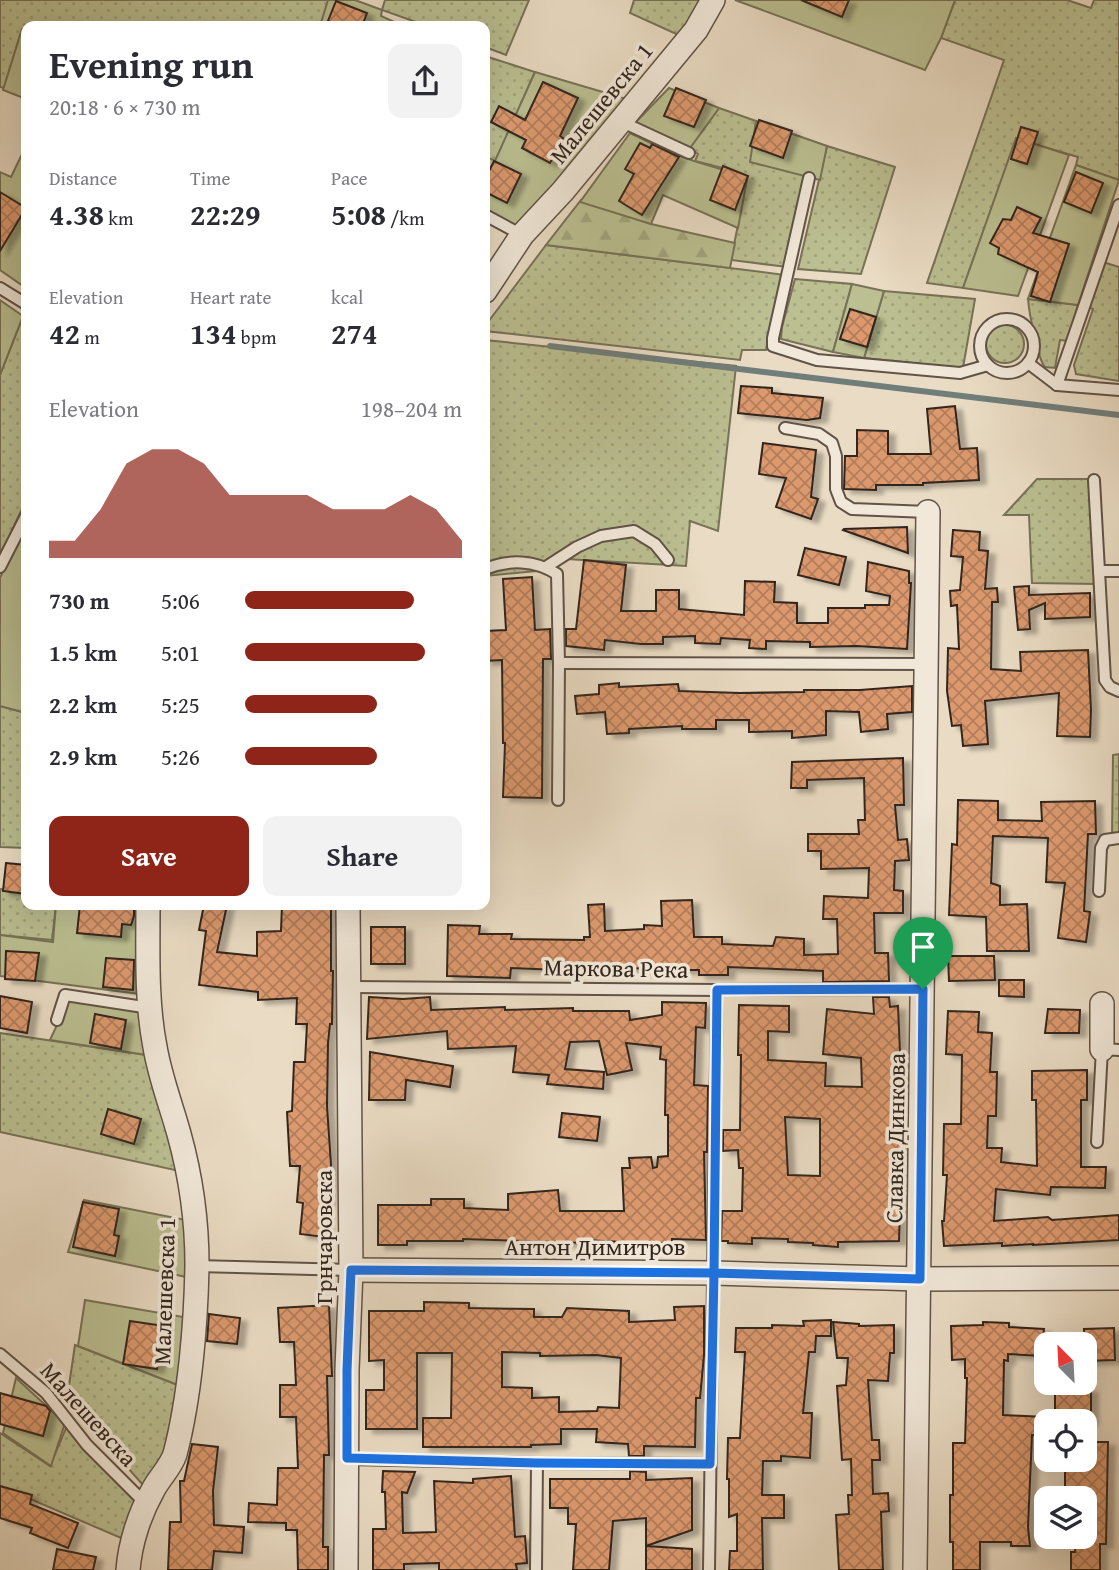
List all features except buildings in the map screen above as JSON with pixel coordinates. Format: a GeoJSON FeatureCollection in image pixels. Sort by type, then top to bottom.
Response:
{"type":"FeatureCollection","features":[{"type":"Feature","properties":{"kind":"street","name":"Малешевска 1"},"geometry":{"type":"LineString","coordinates":[[490,283],[522,235],[563,191],[696,30],[713,0]]}},
{"type":"Feature","properties":{"kind":"street","name":"Славка Динкова"},"geometry":{"type":"LineString","coordinates":[[915,1570],[928,512]]}},
{"type":"Feature","properties":{"kind":"street","name":"Малешевска 1"},"geometry":{"type":"LineString","coordinates":[[128,1570],[129,1556],[146,1504],[174,1457],[191,1350],[197,1266],[192,1194],[179,1135],[159,1070],[150,1008],[148,910]]}},
{"type":"Feature","properties":{"kind":"street","name":"Грнчаровска"},"geometry":{"type":"LineString","coordinates":[[346,1570],[347,1370],[351,1270],[348,1051],[351,987],[348,910]]}},
{"type":"Feature","properties":{"kind":"street"},"geometry":{"type":"LineString","coordinates":[[1102,1004],[1111,1050]]}},
{"type":"Feature","properties":{"kind":"street","name":"Антон Димитров"},"geometry":{"type":"LineString","coordinates":[[351,1270],[714,1273],[920,1279],[1119,1278]]}},
{"type":"Feature","properties":{"kind":"lane"},"geometry":{"type":"LineString","coordinates":[[620,121],[689,153]]}},
{"type":"Feature","properties":{"kind":"lane"},"geometry":{"type":"LineString","coordinates":[[808,178],[773,346],[817,360],[960,373],[988,365]]}},
{"type":"Feature","properties":{"kind":"lane"},"geometry":{"type":"LineString","coordinates":[[1056,385],[1119,205]]}},
{"type":"Feature","properties":{"kind":"lane"},"geometry":{"type":"LineString","coordinates":[[490,218],[522,235]]}},
{"type":"Feature","properties":{"kind":"lane"},"geometry":{"type":"LineString","coordinates":[[0,288],[21,301]]}},
{"type":"Feature","properties":{"kind":"lane"},"geometry":{"type":"LineString","coordinates":[[1005,318],[1022,323],[1033,337],[1034,346],[1028,363],[1012,372],[995,370],[988,365],[980,350],[983,333],[996,321],[1005,318]]}},
{"type":"Feature","properties":{"kind":"lane"},"geometry":{"type":"LineString","coordinates":[[1028,363],[1056,385],[1119,390]]}},
{"type":"Feature","properties":{"kind":"lane"},"geometry":{"type":"LineString","coordinates":[[785,428],[818,434],[832,443],[836,456],[836,489],[841,502],[852,509],[928,512]]}},
{"type":"Feature","properties":{"kind":"lane"},"geometry":{"type":"LineString","coordinates":[[1094,480],[1105,680],[1110,688],[1119,691]]}},
{"type":"Feature","properties":{"kind":"lane"},"geometry":{"type":"LineString","coordinates":[[0,567],[21,526]]}},
{"type":"Feature","properties":{"kind":"lane"},"geometry":{"type":"LineString","coordinates":[[546,567],[577,547],[601,536],[634,531],[655,544],[668,560]]}},
{"type":"Feature","properties":{"kind":"lane"},"geometry":{"type":"LineString","coordinates":[[490,568],[526,561],[546,567],[557,574],[558,800]]}},
{"type":"Feature","properties":{"kind":"lane"},"geometry":{"type":"LineString","coordinates":[[1099,570],[1119,571]]}},
{"type":"Feature","properties":{"kind":"lane"},"geometry":{"type":"LineString","coordinates":[[559,663],[928,664]]}},
{"type":"Feature","properties":{"kind":"lane"},"geometry":{"type":"LineString","coordinates":[[1099,891],[1101,848],[1105,840],[1119,838]]}},
{"type":"Feature","properties":{"kind":"lane","name":"Маркова Река"},"geometry":{"type":"LineString","coordinates":[[351,987],[923,989]]}},
{"type":"Feature","properties":{"kind":"lane"},"geometry":{"type":"LineString","coordinates":[[709,1570],[717,990]]}},
{"type":"Feature","properties":{"kind":"lane"},"geometry":{"type":"LineString","coordinates":[[57,1020],[65,995],[150,1008]]}},
{"type":"Feature","properties":{"kind":"lane"},"geometry":{"type":"LineString","coordinates":[[1097,1142],[1111,1050]]}},
{"type":"Feature","properties":{"kind":"lane","name":"Антон Димитров"},"geometry":{"type":"LineString","coordinates":[[197,1266],[351,1270]]}},
{"type":"Feature","properties":{"kind":"lane","name":"Малешевска"},"geometry":{"type":"LineString","coordinates":[[0,1354],[46,1393],[87,1445],[146,1504]]}},
{"type":"Feature","properties":{"kind":"lane"},"geometry":{"type":"LineString","coordinates":[[347,1458],[710,1464]]}},
{"type":"Feature","properties":{"kind":"lane"},"geometry":{"type":"LineString","coordinates":[[536,1570],[537,1463]]}},
{"type":"Feature","properties":{"kind":"green space"},"geometry":{"type":"Polygon","coordinates":[[[0,0],[329,0],[323,21],[21,21],[21,32],[4,88],[0,87],[0,0]]]}},
{"type":"Feature","properties":{"kind":"green space"},"geometry":{"type":"Polygon","coordinates":[[[328,0],[355,0],[382,10],[381,16],[392,21],[322,21],[328,0]]]}},
{"type":"Feature","properties":{"kind":"green space"},"geometry":{"type":"Polygon","coordinates":[[[385,0],[529,0],[506,55],[490,49],[490,21],[413,21],[382,10],[385,0]]]}},
{"type":"Feature","properties":{"kind":"green space"},"geometry":{"type":"Polygon","coordinates":[[[634,0],[707,0],[685,38],[630,13],[634,0]]]}},
{"type":"Feature","properties":{"kind":"green space"},"geometry":{"type":"Polygon","coordinates":[[[735,0],[955,0],[941,38],[925,70],[735,0]]]}},
{"type":"Feature","properties":{"kind":"green space"},"geometry":{"type":"Polygon","coordinates":[[[955,0],[1067,0],[1091,8],[1094,0],[1119,0],[1119,180],[1076,165],[1078,157],[1017,139],[963,288],[927,283],[1004,60],[941,38],[955,0]]]}},
{"type":"Feature","properties":{"kind":"green space"},"geometry":{"type":"Polygon","coordinates":[[[21,32],[21,97],[3,90],[21,32]]]}},
{"type":"Feature","properties":{"kind":"green space"},"geometry":{"type":"Polygon","coordinates":[[[490,58],[535,72],[495,162],[490,159],[490,58]]]}},
{"type":"Feature","properties":{"kind":"green space"},"geometry":{"type":"Polygon","coordinates":[[[535,72],[630,100],[521,231],[490,214],[490,158],[495,161],[535,72]]]}},
{"type":"Feature","properties":{"kind":"green space"},"geometry":{"type":"Polygon","coordinates":[[[669,88],[719,108],[690,148],[634,124],[669,88]]]}},
{"type":"Feature","properties":{"kind":"green space"},"geometry":{"type":"Polygon","coordinates":[[[719,108],[756,121],[751,162],[804,174],[787,267],[731,260],[747,179],[726,169],[695,161],[698,154],[690,148],[719,108]]]}},
{"type":"Feature","properties":{"kind":"green space"},"geometry":{"type":"Polygon","coordinates":[[[756,121],[827,146],[820,180],[750,162],[756,121]]]}},
{"type":"Feature","properties":{"kind":"green space"},"geometry":{"type":"Polygon","coordinates":[[[630,133],[674,154],[747,179],[738,228],[663,195],[651,224],[580,202],[630,133]]]}},
{"type":"Feature","properties":{"kind":"green space"},"geometry":{"type":"Polygon","coordinates":[[[1016,138],[1069,155],[1018,296],[963,288],[1016,138]]]}},
{"type":"Feature","properties":{"kind":"green space"},"geometry":{"type":"Polygon","coordinates":[[[827,146],[895,167],[861,274],[798,269],[827,146]]]}},
{"type":"Feature","properties":{"kind":"green space"},"geometry":{"type":"Polygon","coordinates":[[[21,156],[21,285],[0,270],[0,172],[11,177],[21,156]]]}},
{"type":"Feature","properties":{"kind":"green space"},"geometry":{"type":"Polygon","coordinates":[[[1076,165],[1119,180],[1078,305],[1028,299],[1076,165]]]}},
{"type":"Feature","properties":{"kind":"green space"},"geometry":{"type":"Polygon","coordinates":[[[581,200],[651,224],[735,243],[730,268],[546,245],[581,200]]]}},
{"type":"Feature","properties":{"kind":"green space"},"geometry":{"type":"Polygon","coordinates":[[[546,245],[785,275],[766,350],[742,350],[740,360],[490,332],[490,319],[546,245]]]}},
{"type":"Feature","properties":{"kind":"green space"},"geometry":{"type":"Polygon","coordinates":[[[1103,262],[1119,267],[1119,381],[1076,374],[1074,365],[1093,309],[1088,307],[1103,262]]]}},
{"type":"Feature","properties":{"kind":"green space"},"geometry":{"type":"Polygon","coordinates":[[[795,279],[852,284],[833,352],[781,339],[795,279]]]}},
{"type":"Feature","properties":{"kind":"green space"},"geometry":{"type":"Polygon","coordinates":[[[852,284],[884,291],[864,358],[833,352],[852,284]]]}},
{"type":"Feature","properties":{"kind":"green space"},"geometry":{"type":"Polygon","coordinates":[[[884,291],[975,299],[963,368],[864,358],[884,291]]]}},
{"type":"Feature","properties":{"kind":"green space"},"geometry":{"type":"Polygon","coordinates":[[[1028,299],[1078,305],[1068,341],[1060,340],[1055,368],[1045,367],[1042,363],[1028,299]]]}},
{"type":"Feature","properties":{"kind":"green space"},"geometry":{"type":"Polygon","coordinates":[[[0,300],[21,315],[21,321],[0,375],[0,300]]]}},
{"type":"Feature","properties":{"kind":"green space"},"geometry":{"type":"Polygon","coordinates":[[[21,321],[21,511],[0,557],[0,375],[21,321]]]}},
{"type":"Feature","properties":{"kind":"green space"},"geometry":{"type":"Polygon","coordinates":[[[1005,325],[1018,331],[1024,344],[1018,357],[1005,363],[992,357],[986,344],[992,331],[1005,325]]]}},
{"type":"Feature","properties":{"kind":"green space"},"geometry":{"type":"Polygon","coordinates":[[[490,341],[736,366],[718,531],[690,521],[686,566],[566,559],[547,570],[490,576],[490,341]]]}},
{"type":"Feature","properties":{"kind":"green space"},"geometry":{"type":"Polygon","coordinates":[[[1037,479],[1090,479],[1096,584],[1032,583],[1029,515],[1004,515],[1037,479]]]}},
{"type":"Feature","properties":{"kind":"green space"},"geometry":{"type":"Polygon","coordinates":[[[21,531],[21,712],[0,706],[0,578],[21,531]]]}},
{"type":"Feature","properties":{"kind":"green space"},"geometry":{"type":"Polygon","coordinates":[[[0,706],[21,712],[21,848],[0,847],[0,706]]]}},
{"type":"Feature","properties":{"kind":"green space"},"geometry":{"type":"Polygon","coordinates":[[[1119,754],[1119,838],[1112,838],[1113,755],[1119,754]]]}},
{"type":"Feature","properties":{"kind":"green space"},"geometry":{"type":"Polygon","coordinates":[[[0,889],[21,892],[21,910],[55,910],[52,940],[0,935],[0,889]]]}},
{"type":"Feature","properties":{"kind":"green space"},"geometry":{"type":"Polygon","coordinates":[[[56,910],[145,910],[140,994],[0,976],[0,935],[53,942],[56,910]]]}},
{"type":"Feature","properties":{"kind":"green space"},"geometry":{"type":"Polygon","coordinates":[[[70,997],[145,1007],[153,1056],[50,1040],[70,997]]]}},
{"type":"Feature","properties":{"kind":"green space"},"geometry":{"type":"Polygon","coordinates":[[[0,1033],[153,1056],[184,1172],[0,1132],[0,1033]]]}},
{"type":"Feature","properties":{"kind":"green space"},"geometry":{"type":"Polygon","coordinates":[[[84,1200],[191,1221],[191,1278],[68,1252],[84,1200]]]}},
{"type":"Feature","properties":{"kind":"green space"},"geometry":{"type":"Polygon","coordinates":[[[85,1300],[189,1318],[183,1387],[78,1346],[85,1300]]]}},
{"type":"Feature","properties":{"kind":"green space"},"geometry":{"type":"Polygon","coordinates":[[[75,1345],[183,1387],[167,1459],[150,1493],[67,1399],[75,1345]]]}},
{"type":"Feature","properties":{"kind":"green space"},"geometry":{"type":"Polygon","coordinates":[[[16,1378],[65,1423],[51,1466],[3,1433],[16,1378]]]}},
{"type":"Feature","properties":{"kind":"green space"},"geometry":{"type":"Polygon","coordinates":[[[69,1421],[144,1501],[128,1541],[0,1486],[0,1433],[50,1466],[69,1421]]]}},
{"type":"Feature","properties":{"kind":"waterway"},"geometry":{"type":"LineString","coordinates":[[550,346],[1119,415]]}},
{"type":"Feature","properties":{"kind":"route"},"geometry":{"type":"LineString","coordinates":[[923,989],[717,990],[714,1273],[351,1270],[347,1458],[710,1464],[714,1273],[920,1279],[923,989]]}}]}
